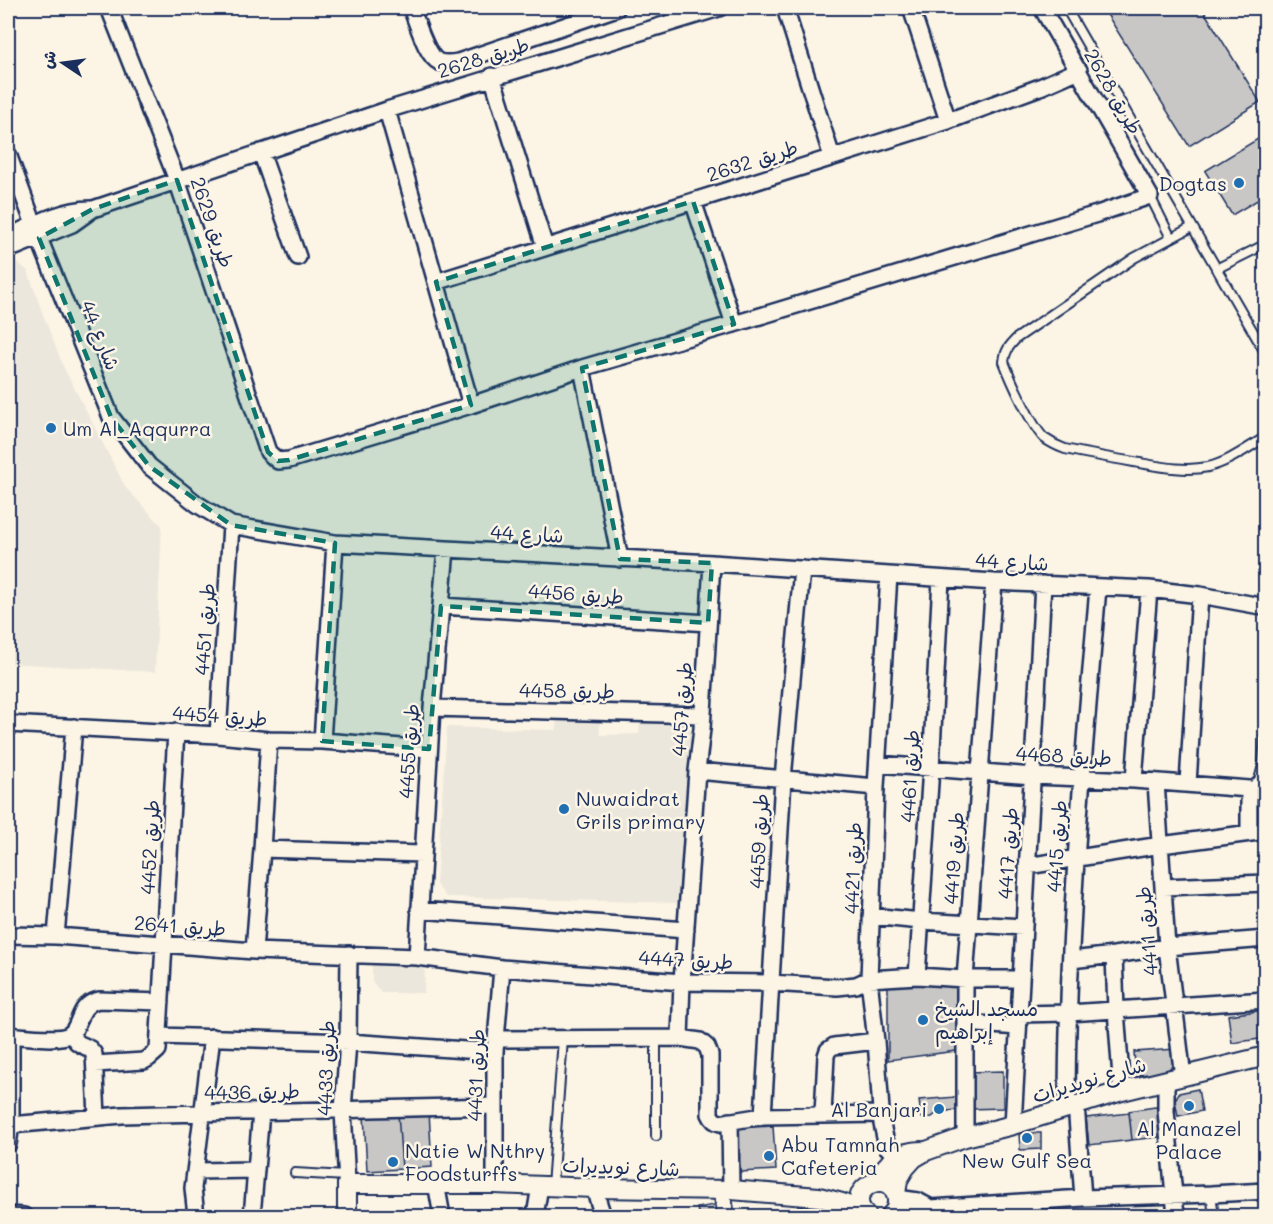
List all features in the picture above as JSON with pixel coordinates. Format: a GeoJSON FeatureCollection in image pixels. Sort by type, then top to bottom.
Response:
{"type":"FeatureCollection","features":[{"type":"Feature","properties":{"kind":"street","name":"طريق 2629"},"geometry":{"type":"LineString","coordinates":[[112,8],[177,180],[268,453],[278,460],[289,460],[471,405]]}},
{"type":"Feature","properties":{"kind":"street"},"geometry":{"type":"LineString","coordinates":[[411,8],[430,55],[438,62],[448,64],[617,8]]}},
{"type":"Feature","properties":{"kind":"street","name":"طريق 2628"},"geometry":{"type":"LineString","coordinates":[[37,231],[77,209],[93,209],[492,76],[718,8]]}},
{"type":"Feature","properties":{"kind":"street"},"geometry":{"type":"LineString","coordinates":[[785,8],[832,157]]}},
{"type":"Feature","properties":{"kind":"street"},"geometry":{"type":"LineString","coordinates":[[911,8],[948,121]]}},
{"type":"Feature","properties":{"kind":"street","name":"طريق 2628"},"geometry":{"type":"LineString","coordinates":[[1042,8],[1150,196]]}},
{"type":"Feature","properties":{"kind":"street","name":"طريق 2632"},"geometry":{"type":"LineString","coordinates":[[436,282],[948,121],[1079,70]]}},
{"type":"Feature","properties":{"kind":"street"},"geometry":{"type":"LineString","coordinates":[[492,76],[545,248]]}},
{"type":"Feature","properties":{"kind":"street"},"geometry":{"type":"LineString","coordinates":[[387,110],[471,405],[582,368],[734,324],[1150,196]]}},
{"type":"Feature","properties":{"kind":"street"},"geometry":{"type":"LineString","coordinates":[[261,152],[298,257]]}},
{"type":"Feature","properties":{"kind":"street","name":"شارع 44"},"geometry":{"type":"LineString","coordinates":[[8,154],[111,417],[149,466],[197,504],[231,525],[334,543],[1149,590],[1200,595],[1266,607]]}},
{"type":"Feature","properties":{"kind":"street"},"geometry":{"type":"LineString","coordinates":[[693,201],[734,324]]}},
{"type":"Feature","properties":{"kind":"street"},"geometry":{"type":"LineString","coordinates":[[8,237],[37,231]]}},
{"type":"Feature","properties":{"kind":"street"},"geometry":{"type":"LineString","coordinates":[[8,250],[37,231]]}},
{"type":"Feature","properties":{"kind":"street"},"geometry":{"type":"LineString","coordinates":[[582,368],[620,559]]}},
{"type":"Feature","properties":{"kind":"street","name":"طريق 4451"},"geometry":{"type":"LineString","coordinates":[[218,735],[231,525]]}},
{"type":"Feature","properties":{"kind":"street"},"geometry":{"type":"LineString","coordinates":[[322,741],[334,543]]}},
{"type":"Feature","properties":{"kind":"street","name":"طريق 4455"},"geometry":{"type":"LineString","coordinates":[[417,957],[429,748],[446,549]]}},
{"type":"Feature","properties":{"kind":"street","name":"طريق 4457"},"geometry":{"type":"LineString","coordinates":[[680,1038],[712,563]]}},
{"type":"Feature","properties":{"kind":"street","name":"طريق 4459"},"geometry":{"type":"LineString","coordinates":[[763,1116],[783,778],[802,569]]}},
{"type":"Feature","properties":{"kind":"street","name":"طريق 4421"},"geometry":{"type":"LineString","coordinates":[[888,575],[876,787],[869,979],[883,1131],[887,1147],[898,1156]]}},
{"type":"Feature","properties":{"kind":"street","name":"طريق 4461"},"geometry":{"type":"LineString","coordinates":[[917,976],[941,579]]}},
{"type":"Feature","properties":{"kind":"street","name":"طريق 4419"},"geometry":{"type":"LineString","coordinates":[[965,1137],[965,979],[994,582]]}},
{"type":"Feature","properties":{"kind":"street","name":"طريق 4417"},"geometry":{"type":"LineString","coordinates":[[1013,1125],[1043,584]]}},
{"type":"Feature","properties":{"kind":"street","name":"طريق 4415"},"geometry":{"type":"LineString","coordinates":[[1083,1198],[1071,1106],[1069,1013],[1075,857],[1098,588]]}},
{"type":"Feature","properties":{"kind":"street"},"geometry":{"type":"LineString","coordinates":[[1134,780],[1149,590]]}},
{"type":"Feature","properties":{"kind":"street"},"geometry":{"type":"LineString","coordinates":[[1188,783],[1200,595]]}},
{"type":"Feature","properties":{"kind":"street","name":"طريق 4456"},"geometry":{"type":"LineString","coordinates":[[441,606],[708,623]]}},
{"type":"Feature","properties":{"kind":"street","name":"طريق 4458"},"geometry":{"type":"LineString","coordinates":[[432,708],[702,715]]}},
{"type":"Feature","properties":{"kind":"street","name":"طريق 4454"},"geometry":{"type":"LineString","coordinates":[[8,724],[429,748]]}},
{"type":"Feature","properties":{"kind":"street"},"geometry":{"type":"LineString","coordinates":[[56,936],[74,728]]}},
{"type":"Feature","properties":{"kind":"street","name":"طريق 4452"},"geometry":{"type":"LineString","coordinates":[[159,1036],[176,732]]}},
{"type":"Feature","properties":{"kind":"street"},"geometry":{"type":"LineString","coordinates":[[254,951],[269,740]]}},
{"type":"Feature","properties":{"kind":"street","name":"طريق 4468"},"geometry":{"type":"LineString","coordinates":[[878,764],[1033,776],[1188,783],[1249,789]]}},
{"type":"Feature","properties":{"kind":"street"},"geometry":{"type":"LineString","coordinates":[[697,771],[876,787]]}},
{"type":"Feature","properties":{"kind":"street","name":"طريق 4411"},"geometry":{"type":"LineString","coordinates":[[1156,782],[1167,947],[1174,1005],[1174,1079],[1166,1111],[1176,1216]]}},
{"type":"Feature","properties":{"kind":"street"},"geometry":{"type":"LineString","coordinates":[[1249,789],[1249,833]]}},
{"type":"Feature","properties":{"kind":"street"},"geometry":{"type":"LineString","coordinates":[[1027,866],[1161,844],[1266,831]]}},
{"type":"Feature","properties":{"kind":"street"},"geometry":{"type":"LineString","coordinates":[[262,849],[422,854]]}},
{"type":"Feature","properties":{"kind":"street"},"geometry":{"type":"LineString","coordinates":[[1163,887],[1266,883]]}},
{"type":"Feature","properties":{"kind":"street"},"geometry":{"type":"LineString","coordinates":[[419,910],[686,930]]}},
{"type":"Feature","properties":{"kind":"street"},"geometry":{"type":"LineString","coordinates":[[871,916],[1023,927]]}},
{"type":"Feature","properties":{"kind":"street","name":"طريق 2641"},"geometry":{"type":"LineString","coordinates":[[8,935],[56,936],[254,951],[349,954]]}},
{"type":"Feature","properties":{"kind":"street"},"geometry":{"type":"LineString","coordinates":[[1071,960],[1114,956],[1167,947],[1266,939]]}},
{"type":"Feature","properties":{"kind":"street","name":"طريق 4447"},"geometry":{"type":"LineString","coordinates":[[349,954],[417,957],[502,968],[682,982],[770,983],[837,987],[856,985],[869,979],[917,976],[1020,979]]}},
{"type":"Feature","properties":{"kind":"street","name":"طريق 4433"},"geometry":{"type":"LineString","coordinates":[[346,1180],[343,1110],[348,1042],[349,954]]}},
{"type":"Feature","properties":{"kind":"street"},"geometry":{"type":"LineString","coordinates":[[1114,956],[1122,1091]]}},
{"type":"Feature","properties":{"kind":"street","name":"طريق 4431"},"geometry":{"type":"LineString","coordinates":[[495,1184],[496,1045],[502,968]]}},
{"type":"Feature","properties":{"kind":"street"},"geometry":{"type":"LineString","coordinates":[[965,1023],[1018,1020],[1069,1013],[1266,1000]]}},
{"type":"Feature","properties":{"kind":"street"},"geometry":{"type":"LineString","coordinates":[[8,1144],[11,1125],[9,1036],[58,1038],[68,1036],[72,1033],[85,1007],[94,1001],[161,1002]]}},
{"type":"Feature","properties":{"kind":"street"},"geometry":{"type":"LineString","coordinates":[[72,1033],[78,1044],[93,1051],[97,1117]]}},
{"type":"Feature","properties":{"kind":"street"},"geometry":{"type":"LineString","coordinates":[[95,1064],[149,1058],[158,1050],[159,1036],[496,1045],[562,1039],[680,1038],[700,1041],[707,1047],[710,1055],[710,1114],[717,1122],[763,1116],[881,1114]]}},
{"type":"Feature","properties":{"kind":"street"},"geometry":{"type":"LineString","coordinates":[[196,1216],[195,1171],[212,1037]]}},
{"type":"Feature","properties":{"kind":"street"},"geometry":{"type":"LineString","coordinates":[[823,1114],[828,1050],[834,1046],[876,1041]]}},
{"type":"Feature","properties":{"kind":"street","name":"شارع نويديرات"},"geometry":{"type":"LineString","coordinates":[[899,1208],[898,1180],[914,1158],[926,1151],[965,1137],[1013,1125],[1122,1091],[1266,1056]]}},
{"type":"Feature","properties":{"kind":"street","name":"طريق 4436"},"geometry":{"type":"LineString","coordinates":[[11,1125],[122,1115],[495,1106]]}},
{"type":"Feature","properties":{"kind":"street"},"geometry":{"type":"LineString","coordinates":[[252,1216],[261,1112]]}},
{"type":"Feature","properties":{"kind":"street"},"geometry":{"type":"LineString","coordinates":[[726,1216],[730,1121]]}},
{"type":"Feature","properties":{"kind":"street","name":"شارع نويديرات"},"geometry":{"type":"LineString","coordinates":[[898,1156],[912,1151],[926,1151]]}},
{"type":"Feature","properties":{"kind":"street"},"geometry":{"type":"LineString","coordinates":[[864,1214],[859,1201],[860,1196],[885,1167],[898,1156]]}},
{"type":"Feature","properties":{"kind":"street"},"geometry":{"type":"LineString","coordinates":[[195,1171],[255,1170]]}},
{"type":"Feature","properties":{"kind":"street"},"geometry":{"type":"LineString","coordinates":[[346,1180],[347,1216]]}},
{"type":"Feature","properties":{"kind":"street","name":"شارع نويديرات"},"geometry":{"type":"LineString","coordinates":[[346,1180],[727,1190],[819,1197],[842,1203],[864,1214]]}},
{"type":"Feature","properties":{"kind":"street"},"geometry":{"type":"LineString","coordinates":[[871,1184],[882,1182],[888,1185],[899,1208],[918,1202],[931,1208],[970,1211],[1023,1202],[1266,1191]]}},
{"type":"Feature","properties":{"kind":"street"},"geometry":{"type":"LineString","coordinates":[[436,1183],[442,1216]]}},
{"type":"Feature","properties":{"kind":"street","name":"شارع نويديرات"},"geometry":{"type":"LineString","coordinates":[[819,1197],[871,1184]]}},
{"type":"Feature","properties":{"kind":"street"},"geometry":{"type":"LineString","coordinates":[[535,1216],[546,1186]]}},
{"type":"Feature","properties":{"kind":"street"},"geometry":{"type":"LineString","coordinates":[[594,1188],[603,1216]]}},
{"type":"Feature","properties":{"kind":"street"},"geometry":{"type":"LineString","coordinates":[[1023,1202],[1034,1216]]}},
{"type":"Feature","properties":{"kind":"street"},"geometry":{"type":"LineString","coordinates":[[8,1215],[24,1216]]}},
{"type":"Feature","properties":{"kind":"lane"},"geometry":{"type":"LineString","coordinates":[[1066,8],[1266,354]]}},
{"type":"Feature","properties":{"kind":"lane"},"geometry":{"type":"LineString","coordinates":[[1150,196],[1171,238]]}},
{"type":"Feature","properties":{"kind":"lane"},"geometry":{"type":"LineString","coordinates":[[1192,227],[1134,258],[1017,338],[1005,353],[1004,362],[1034,424],[1054,445],[1065,449],[1172,468],[1195,469],[1222,462],[1266,437]]}},
{"type":"Feature","properties":{"kind":"lane"},"geometry":{"type":"LineString","coordinates":[[1216,269],[1266,244]]}},
{"type":"Feature","properties":{"kind":"lane"},"geometry":{"type":"LineString","coordinates":[[1249,789],[1259,780],[1263,765],[1266,717]]}},
{"type":"Feature","properties":{"kind":"lane"},"geometry":{"type":"LineString","coordinates":[[656,1037],[656,1136]]}},
{"type":"Feature","properties":{"kind":"lane"},"geometry":{"type":"LineString","coordinates":[[546,1186],[562,1039]]}},
{"type":"Feature","properties":{"kind":"lane"},"geometry":{"type":"LineString","coordinates":[[295,1173],[346,1180]]}},
{"type":"Feature","properties":{"kind":"lane"},"geometry":{"type":"LineString","coordinates":[[1211,1194],[1214,1216]]}},
{"type":"Feature","properties":{"kind":"highlighted area"},"geometry":{"type":"Polygon","coordinates":[[[177,180],[268,452],[278,461],[289,460],[471,405],[436,282],[693,201],[734,324],[582,368],[620,559],[712,563],[708,623],[441,606],[429,749],[322,741],[335,543],[231,525],[149,466],[111,417],[39,238],[93,209],[177,180]]]}},
{"type":"Feature","properties":{"kind":"shaded area","name":"Um Al_Aqqurra"},"geometry":{"type":"Polygon","coordinates":[[[8,255],[28,271],[64,368],[126,488],[162,526],[155,672],[8,663],[8,255]]]}},
{"type":"Feature","properties":{"kind":"shaded area","name":"Nuwaidrat Grils primary"},"geometry":{"type":"Polygon","coordinates":[[[557,714],[599,715],[600,735],[639,734],[640,719],[679,719],[693,732],[680,903],[446,897],[436,884],[447,727],[556,730],[557,714]]]}},
{"type":"Feature","properties":{"kind":"shaded area"},"geometry":{"type":"Polygon","coordinates":[[[372,959],[425,963],[424,993],[381,993],[372,981],[372,959]]]}},
{"type":"Feature","properties":{"kind":"building"},"geometry":{"type":"Polygon","coordinates":[[[1103,8],[1202,8],[1260,102],[1189,146],[1103,8]]]}},
{"type":"Feature","properties":{"kind":"building","name":"Dogtas"},"geometry":{"type":"Polygon","coordinates":[[[1266,134],[1266,195],[1232,215],[1205,171],[1266,134]]]}},
{"type":"Feature","properties":{"kind":"building","name":"مسجد الشيخ إبراهيم"},"geometry":{"type":"Polygon","coordinates":[[[888,984],[954,984],[958,988],[956,1051],[888,1060],[888,984]]]}},
{"type":"Feature","properties":{"kind":"building"},"geometry":{"type":"Polygon","coordinates":[[[1266,1010],[1266,1038],[1232,1043],[1228,1015],[1266,1010]]]}},
{"type":"Feature","properties":{"kind":"building"},"geometry":{"type":"Polygon","coordinates":[[[1176,1049],[1177,1061],[1165,1073],[1136,1075],[1134,1052],[1176,1049]]]}},
{"type":"Feature","properties":{"kind":"building"},"geometry":{"type":"Polygon","coordinates":[[[1003,1071],[1003,1108],[969,1109],[968,1072],[1003,1071]]]}},
{"type":"Feature","properties":{"kind":"building","name":"Al Manazel Palace"},"geometry":{"type":"Polygon","coordinates":[[[1198,1089],[1202,1111],[1178,1116],[1175,1100],[1179,1093],[1198,1089]]]}},
{"type":"Feature","properties":{"kind":"building"},"geometry":{"type":"Polygon","coordinates":[[[956,1097],[957,1110],[938,1112],[932,1117],[921,1118],[919,1100],[956,1097]]]}},
{"type":"Feature","properties":{"kind":"building"},"geometry":{"type":"Polygon","coordinates":[[[1155,1107],[1165,1111],[1167,1136],[1132,1140],[1129,1111],[1155,1107]]]}},
{"type":"Feature","properties":{"kind":"building"},"geometry":{"type":"Polygon","coordinates":[[[429,1111],[432,1167],[402,1169],[398,1113],[429,1111]]]}},
{"type":"Feature","properties":{"kind":"building"},"geometry":{"type":"Polygon","coordinates":[[[398,1113],[402,1169],[367,1171],[364,1115],[398,1113]]]}},
{"type":"Feature","properties":{"kind":"building"},"geometry":{"type":"Polygon","coordinates":[[[1129,1113],[1132,1140],[1089,1145],[1086,1118],[1129,1113]]]}},
{"type":"Feature","properties":{"kind":"building"},"geometry":{"type":"Polygon","coordinates":[[[773,1126],[776,1170],[740,1172],[737,1128],[773,1126]]]}},
{"type":"Feature","properties":{"kind":"building"},"geometry":{"type":"Polygon","coordinates":[[[1019,1133],[1041,1133],[1041,1149],[1020,1150],[1019,1133]]]}},
{"type":"Feature","properties":{"kind":"building"},"geometry":{"type":"Polygon","coordinates":[[[719,1204],[721,1216],[699,1216],[697,1208],[719,1204]]]}},
{"type":"Feature","properties":{"kind":"place","name":"Dogtas"},"geometry":{"type":"Point","coordinates":[1239,183]}},
{"type":"Feature","properties":{"kind":"place","name":"Um Al_Aqqurra"},"geometry":{"type":"Point","coordinates":[51,428]}},
{"type":"Feature","properties":{"kind":"place","name":"Nuwaidrat Grils primary"},"geometry":{"type":"Point","coordinates":[564,809]}},
{"type":"Feature","properties":{"kind":"place","name":"مسجد الشيخ إبراهيم"},"geometry":{"type":"Point","coordinates":[923,1020]}},
{"type":"Feature","properties":{"kind":"place","name":"Al Manazel Palace"},"geometry":{"type":"Point","coordinates":[1189,1106]}},
{"type":"Feature","properties":{"kind":"place","name":"Al Banjari"},"geometry":{"type":"Point","coordinates":[939,1109]}},
{"type":"Feature","properties":{"kind":"place","name":"New Gulf Sea"},"geometry":{"type":"Point","coordinates":[1027,1138]}},
{"type":"Feature","properties":{"kind":"place","name":"Abu Tamnah Cafeteria"},"geometry":{"type":"Point","coordinates":[769,1156]}},
{"type":"Feature","properties":{"kind":"place","name":"Natie W Nthry Foodsturffs"},"geometry":{"type":"Point","coordinates":[393,1162]}}]}
